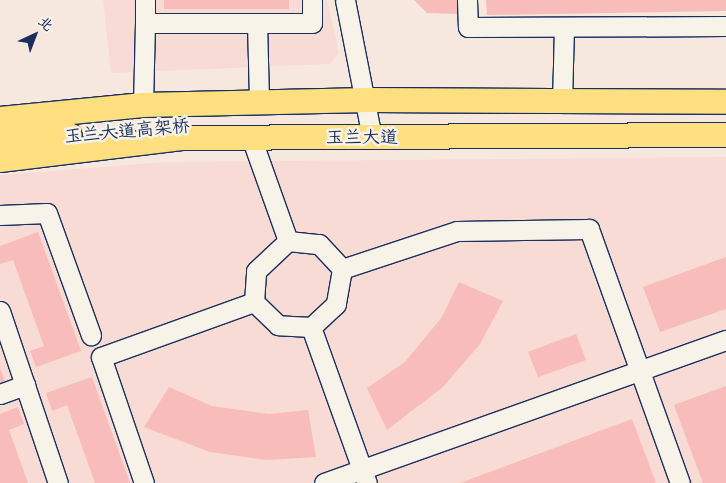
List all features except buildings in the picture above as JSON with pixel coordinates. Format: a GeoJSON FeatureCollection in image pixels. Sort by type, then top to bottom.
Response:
{"type":"FeatureCollection","features":[{"type":"Feature","properties":{"kind":"main road","name":"玉兰大道"},"geometry":{"type":"LineString","coordinates":[[0,160],[182,138],[255,119],[368,100],[562,103],[726,102]]}},
{"type":"Feature","properties":{"kind":"main road","name":"玉兰大道"},"geometry":{"type":"LineString","coordinates":[[0,119],[143,105],[372,136],[726,135]]}},
{"type":"Feature","properties":{"kind":"main road","name":"玉兰大道高架桥"},"geometry":{"type":"LineString","coordinates":[[0,131],[104,120],[255,119]]}},
{"type":"Feature","properties":{"kind":"main road","name":"玉兰大道高架桥"},"geometry":{"type":"LineString","coordinates":[[0,142],[255,119]]}},
{"type":"Feature","properties":{"kind":"street"},"geometry":{"type":"LineString","coordinates":[[143,105],[145,0]]}},
{"type":"Feature","properties":{"kind":"street"},"geometry":{"type":"LineString","coordinates":[[145,23],[312,23],[312,0]]}},
{"type":"Feature","properties":{"kind":"street"},"geometry":{"type":"LineString","coordinates":[[344,0],[368,100],[372,136]]}},
{"type":"Feature","properties":{"kind":"street"},"geometry":{"type":"LineString","coordinates":[[467,0],[468,27],[726,26]]}},
{"type":"Feature","properties":{"kind":"street"},"geometry":{"type":"LineString","coordinates":[[257,23],[255,119],[288,241]]}},
{"type":"Feature","properties":{"kind":"street"},"geometry":{"type":"LineString","coordinates":[[562,103],[564,26]]}},
{"type":"Feature","properties":{"kind":"street"},"geometry":{"type":"LineString","coordinates":[[0,216],[47,213],[91,335]]}},
{"type":"Feature","properties":{"kind":"street"},"geometry":{"type":"LineString","coordinates":[[342,269],[457,231],[589,229],[680,483]]}},
{"type":"Feature","properties":{"kind":"street"},"geometry":{"type":"LineString","coordinates":[[288,241],[319,244],[342,269],[336,304],[311,327],[278,325],[254,302],[256,271],[288,241]]}},
{"type":"Feature","properties":{"kind":"street"},"geometry":{"type":"LineString","coordinates":[[144,483],[101,357],[254,302]]}},
{"type":"Feature","properties":{"kind":"street"},"geometry":{"type":"LineString","coordinates":[[0,311],[58,483]]}},
{"type":"Feature","properties":{"kind":"street"},"geometry":{"type":"LineString","coordinates":[[311,327],[364,476]]}},
{"type":"Feature","properties":{"kind":"street"},"geometry":{"type":"LineString","coordinates":[[324,483],[364,476],[726,340]]}},
{"type":"Feature","properties":{"kind":"street"},"geometry":{"type":"LineString","coordinates":[[0,394],[25,385]]}},
{"type":"Feature","properties":{"kind":"shaded area"},"geometry":{"type":"Polygon","coordinates":[[[103,0],[327,0],[339,53],[330,64],[111,73],[103,0]]]}},
{"type":"Feature","properties":{"kind":"shaded area"},"geometry":{"type":"Polygon","coordinates":[[[726,157],[726,483],[0,483],[0,175],[166,162],[726,157]]]}}]}
